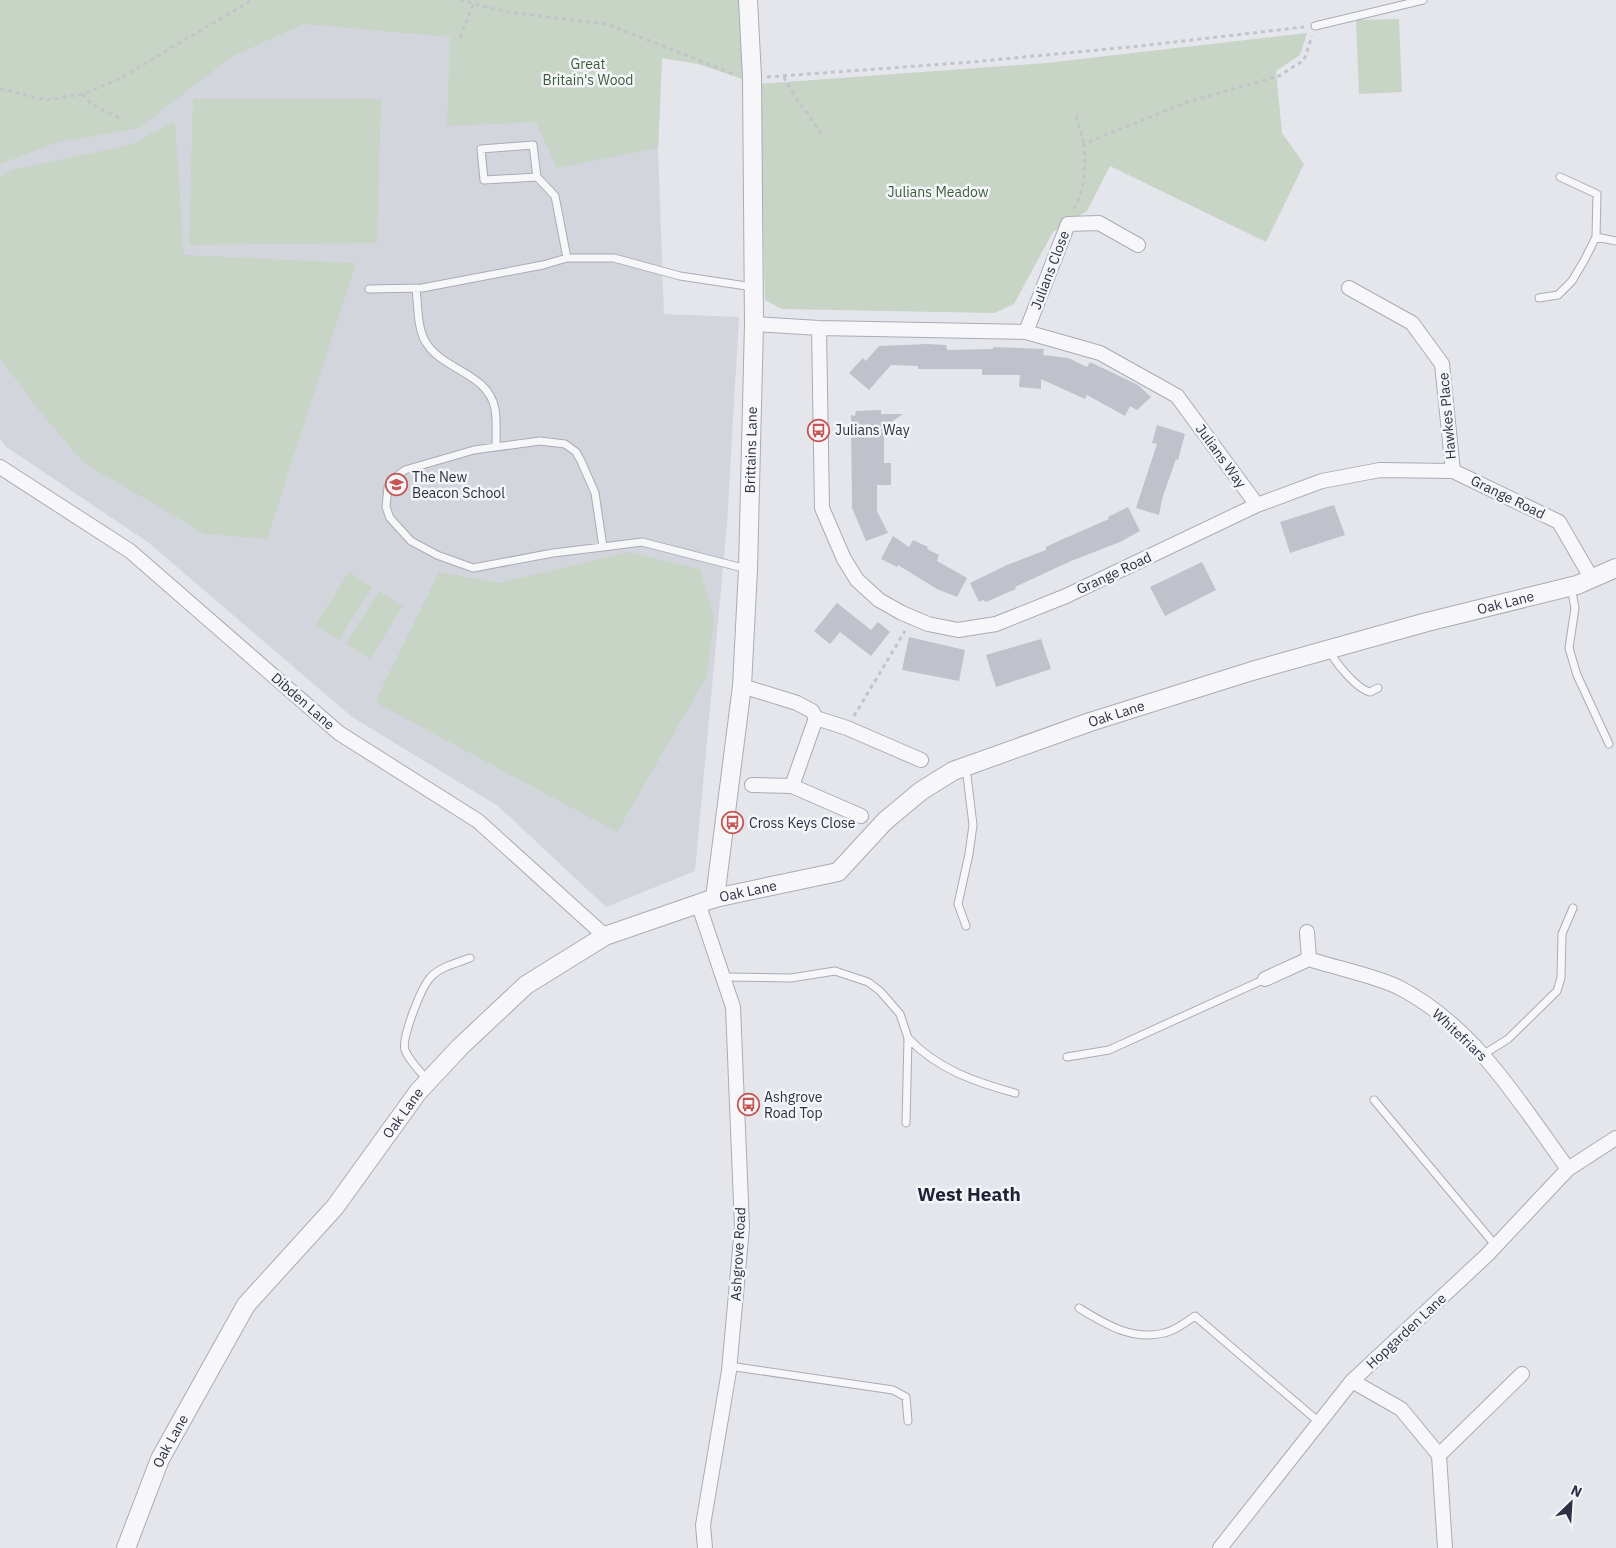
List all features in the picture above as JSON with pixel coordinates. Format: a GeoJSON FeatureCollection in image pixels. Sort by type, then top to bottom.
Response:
{"type":"FeatureCollection","features":[{"type":"Feature","properties":{"kind":"street","name":"Brittains Lane"},"geometry":{"type":"LineString","coordinates":[[715,898],[742,686],[748,569],[754,287],[752,77],[748,0]]}},
{"type":"Feature","properties":{"kind":"street","name":"Julians Close"},"geometry":{"type":"LineString","coordinates":[[1026,332],[1068,224],[1098,223],[1138,244]]}},
{"type":"Feature","properties":{"kind":"street","name":"Hawkes Place"},"geometry":{"type":"LineString","coordinates":[[1349,288],[1412,323],[1442,364],[1452,471]]}},
{"type":"Feature","properties":{"kind":"street","name":"Julians Way"},"geometry":{"type":"LineString","coordinates":[[754,324],[819,328],[1026,332],[1100,352],[1177,396],[1257,505]]}},
{"type":"Feature","properties":{"kind":"street","name":"Grange Road"},"geometry":{"type":"LineString","coordinates":[[819,328],[822,508],[844,559],[857,580],[879,600],[928,624],[958,630],[996,624],[1066,596],[1257,505],[1322,481],[1380,470],[1452,471],[1559,522],[1592,579]]}},
{"type":"Feature","properties":{"kind":"street","name":"Dibden Lane"},"geometry":{"type":"LineString","coordinates":[[0,467],[130,551],[339,733],[478,820],[605,936]]}},
{"type":"Feature","properties":{"kind":"street","name":"Oak Lane"},"geometry":{"type":"LineString","coordinates":[[126,1548],[160,1459],[246,1305],[335,1207],[429,1081],[460,1047],[526,985],[605,936],[715,898],[838,872],[885,821],[921,791],[953,771],[966,766],[1090,722],[1329,649],[1571,587],[1616,568]]}},
{"type":"Feature","properties":{"kind":"street"},"geometry":{"type":"LineString","coordinates":[[742,686],[797,703],[812,711],[816,718],[847,728],[921,760]]}},
{"type":"Feature","properties":{"kind":"street"},"geometry":{"type":"LineString","coordinates":[[792,786],[816,718]]}},
{"type":"Feature","properties":{"kind":"street"},"geometry":{"type":"LineString","coordinates":[[752,785],[792,786],[861,816]]}},
{"type":"Feature","properties":{"kind":"street","name":"Ashgrove Road"},"geometry":{"type":"LineString","coordinates":[[698,903],[733,1007],[742,1227],[729,1366],[703,1525],[705,1548]]}},
{"type":"Feature","properties":{"kind":"street"},"geometry":{"type":"LineString","coordinates":[[1265,979],[1309,959],[1307,932]]}},
{"type":"Feature","properties":{"kind":"street","name":"Whitefriars"},"geometry":{"type":"LineString","coordinates":[[1309,959],[1398,988],[1428,1006],[1484,1054],[1568,1169]]}},
{"type":"Feature","properties":{"kind":"street","name":"Hopgarden Lane"},"geometry":{"type":"LineString","coordinates":[[1220,1548],[1352,1381],[1496,1246],[1568,1169],[1616,1138]]}},
{"type":"Feature","properties":{"kind":"street"},"geometry":{"type":"LineString","coordinates":[[1438,1455],[1522,1374]]}},
{"type":"Feature","properties":{"kind":"street"},"geometry":{"type":"LineString","coordinates":[[1352,1381],[1400,1409],[1438,1455],[1445,1548]]}},
{"type":"Feature","properties":{"kind":"lane"},"geometry":{"type":"LineString","coordinates":[[1315,26],[1423,0]]}},
{"type":"Feature","properties":{"kind":"lane"},"geometry":{"type":"LineString","coordinates":[[537,177],[484,180],[481,149],[534,144],[537,177],[554,196],[567,258]]}},
{"type":"Feature","properties":{"kind":"lane"},"geometry":{"type":"LineString","coordinates":[[1539,298],[1558,295],[1572,282],[1596,237],[1597,194],[1560,177]]}},
{"type":"Feature","properties":{"kind":"lane"},"geometry":{"type":"LineString","coordinates":[[1596,237],[1616,241]]}},
{"type":"Feature","properties":{"kind":"lane"},"geometry":{"type":"LineString","coordinates":[[369,289],[416,288],[542,265],[567,258],[614,258],[680,276],[754,287]]}},
{"type":"Feature","properties":{"kind":"lane"},"geometry":{"type":"LineString","coordinates":[[416,288],[421,328],[426,341],[435,353],[482,385],[489,394],[495,408],[496,447]]}},
{"type":"Feature","properties":{"kind":"lane"},"geometry":{"type":"LineString","coordinates":[[603,547],[594,493],[576,452],[565,444],[540,441],[474,450],[405,470],[388,487],[386,507],[390,518],[411,541],[437,555],[473,568],[553,553],[603,547],[642,542],[748,569]]}},
{"type":"Feature","properties":{"kind":"lane"},"geometry":{"type":"LineString","coordinates":[[1571,587],[1575,608],[1570,648],[1577,675],[1609,744]]}},
{"type":"Feature","properties":{"kind":"lane"},"geometry":{"type":"LineString","coordinates":[[1329,649],[1335,661],[1361,689],[1370,692],[1378,688]]}},
{"type":"Feature","properties":{"kind":"lane"},"geometry":{"type":"LineString","coordinates":[[966,766],[973,825],[958,904],[966,926]]}},
{"type":"Feature","properties":{"kind":"lane"},"geometry":{"type":"LineString","coordinates":[[1484,1054],[1508,1039],[1557,991],[1561,978],[1562,934],[1573,908]]}},
{"type":"Feature","properties":{"kind":"lane"},"geometry":{"type":"LineString","coordinates":[[429,1081],[406,1053],[404,1047],[406,1034],[423,989],[430,978],[440,971],[470,958]]}},
{"type":"Feature","properties":{"kind":"lane"},"geometry":{"type":"LineString","coordinates":[[723,977],[791,978],[835,972],[868,982],[880,991],[900,1014],[908,1038],[906,1123]]}},
{"type":"Feature","properties":{"kind":"lane"},"geometry":{"type":"LineString","coordinates":[[1067,1058],[1109,1050],[1265,979]]}},
{"type":"Feature","properties":{"kind":"lane"},"geometry":{"type":"LineString","coordinates":[[908,1038],[918,1049],[945,1068],[981,1083],[1015,1094]]}},
{"type":"Feature","properties":{"kind":"lane"},"geometry":{"type":"LineString","coordinates":[[1374,1100],[1496,1246]]}},
{"type":"Feature","properties":{"kind":"lane"},"geometry":{"type":"LineString","coordinates":[[1079,1308],[1111,1327],[1140,1335],[1165,1333],[1195,1316],[1319,1422]]}},
{"type":"Feature","properties":{"kind":"lane"},"geometry":{"type":"LineString","coordinates":[[729,1366],[893,1390],[906,1397],[908,1421]]}},
{"type":"Feature","properties":{"kind":"path"},"geometry":{"type":"LineString","coordinates":[[0,88],[47,100],[83,94],[117,80],[252,0]]}},
{"type":"Feature","properties":{"kind":"path"},"geometry":{"type":"LineString","coordinates":[[460,0],[474,1],[507,12],[607,24],[733,74],[752,77],[784,77],[1130,47],[1315,26],[1304,60],[1279,76],[1187,102],[1084,144]]}},
{"type":"Feature","properties":{"kind":"path"},"geometry":{"type":"LineString","coordinates":[[460,38],[474,1]]}},
{"type":"Feature","properties":{"kind":"path"},"geometry":{"type":"LineString","coordinates":[[784,77],[795,99],[812,118],[821,134]]}},
{"type":"Feature","properties":{"kind":"path"},"geometry":{"type":"LineString","coordinates":[[83,94],[92,104],[119,118]]}},
{"type":"Feature","properties":{"kind":"path"},"geometry":{"type":"LineString","coordinates":[[1068,224],[1082,194],[1086,168],[1084,144],[1076,116]]}},
{"type":"Feature","properties":{"kind":"path"},"geometry":{"type":"LineString","coordinates":[[847,728],[912,617]]}},
{"type":"Feature","properties":{"kind":"shaded area","name":"The New Beacon School"},"geometry":{"type":"Polygon","coordinates":[[[360,0],[662,57],[658,148],[664,314],[739,317],[727,524],[695,871],[606,907],[498,806],[352,717],[149,543],[5,446],[0,438],[0,126],[360,0]]]}},
{"type":"Feature","properties":{"kind":"green space","name":"Great Britain's Wood"},"geometry":{"type":"Polygon","coordinates":[[[0,0],[739,0],[745,80],[698,64],[662,58],[658,148],[557,168],[536,122],[447,126],[450,37],[304,24],[233,56],[139,128],[55,143],[0,164],[0,0]]]}},
{"type":"Feature","properties":{"kind":"green space"},"geometry":{"type":"Polygon","coordinates":[[[1399,19],[1402,92],[1359,94],[1356,20],[1399,19]]]}},
{"type":"Feature","properties":{"kind":"green space","name":"Julians Meadow"},"geometry":{"type":"Polygon","coordinates":[[[1307,33],[1300,55],[1276,71],[1282,133],[1304,164],[1266,242],[1110,166],[1087,211],[1053,232],[1014,304],[995,313],[782,309],[765,300],[759,84],[1046,63],[1307,33]]]}},
{"type":"Feature","properties":{"kind":"green space"},"geometry":{"type":"Polygon","coordinates":[[[193,99],[381,99],[377,243],[189,245],[193,99]]]}},
{"type":"Feature","properties":{"kind":"green space"},"geometry":{"type":"Polygon","coordinates":[[[175,121],[184,255],[356,263],[267,539],[205,534],[84,463],[37,408],[0,358],[0,178],[11,170],[130,145],[175,121]]]}},
{"type":"Feature","properties":{"kind":"green space"},"geometry":{"type":"Polygon","coordinates":[[[629,552],[700,569],[714,617],[707,676],[617,832],[375,702],[439,572],[499,583],[629,552]]]}},
{"type":"Feature","properties":{"kind":"green space"},"geometry":{"type":"Polygon","coordinates":[[[349,572],[372,587],[339,640],[315,625],[349,572]]]}},
{"type":"Feature","properties":{"kind":"green space"},"geometry":{"type":"Polygon","coordinates":[[[379,591],[403,606],[370,659],[346,644],[379,591]]]}},
{"type":"Feature","properties":{"kind":"building"},"geometry":{"type":"Polygon","coordinates":[[[946,345],[947,350],[993,349],[993,347],[1044,349],[1043,355],[1068,358],[1087,367],[1090,362],[1138,385],[1151,397],[1137,410],[1130,406],[1125,416],[1087,395],[1085,399],[1041,379],[1041,389],[1019,387],[1020,375],[982,375],[982,369],[918,369],[918,366],[891,365],[869,390],[849,373],[863,358],[866,361],[879,346],[946,345]]]}},
{"type":"Feature","properties":{"kind":"building"},"geometry":{"type":"Polygon","coordinates":[[[881,410],[881,414],[903,414],[884,427],[884,463],[891,463],[891,485],[877,485],[877,511],[888,533],[866,541],[852,508],[851,415],[855,416],[856,411],[881,410]]]}},
{"type":"Feature","properties":{"kind":"building"},"geometry":{"type":"Polygon","coordinates":[[[1157,425],[1185,434],[1178,460],[1176,459],[1162,499],[1159,515],[1136,508],[1157,444],[1152,443],[1157,425]]]}},
{"type":"Feature","properties":{"kind":"building"},"geometry":{"type":"Polygon","coordinates":[[[1334,505],[1345,535],[1290,553],[1280,522],[1334,505]]]}},
{"type":"Feature","properties":{"kind":"building"},"geometry":{"type":"Polygon","coordinates":[[[1128,507],[1140,531],[1120,542],[1071,561],[1015,587],[1016,589],[986,602],[983,600],[979,602],[970,583],[1007,565],[1046,550],[1046,547],[1109,519],[1108,517],[1128,507]]]}},
{"type":"Feature","properties":{"kind":"building"},"geometry":{"type":"Polygon","coordinates":[[[893,536],[909,547],[913,540],[928,547],[927,549],[939,555],[937,561],[967,578],[957,597],[937,589],[898,565],[897,567],[881,559],[893,536]]]}},
{"type":"Feature","properties":{"kind":"building"},"geometry":{"type":"Polygon","coordinates":[[[1202,562],[1216,590],[1165,616],[1150,587],[1202,562]]]}},
{"type":"Feature","properties":{"kind":"building"},"geometry":{"type":"Polygon","coordinates":[[[837,603],[871,630],[878,622],[890,632],[871,656],[840,632],[830,644],[814,631],[837,603]]]}},
{"type":"Feature","properties":{"kind":"building"},"geometry":{"type":"Polygon","coordinates":[[[909,637],[965,650],[959,681],[902,670],[909,637]]]}},
{"type":"Feature","properties":{"kind":"building"},"geometry":{"type":"Polygon","coordinates":[[[1041,639],[1051,669],[996,687],[986,655],[1041,639]]]}},
{"type":"Feature","properties":{"kind":"place","name":"Julians Way"},"geometry":{"type":"Point","coordinates":[819,430]}},
{"type":"Feature","properties":{"kind":"place","name":"The New Beacon School"},"geometry":{"type":"Point","coordinates":[396,485]}},
{"type":"Feature","properties":{"kind":"place","name":"Cross Keys Close"},"geometry":{"type":"Point","coordinates":[733,823]}},
{"type":"Feature","properties":{"kind":"place","name":"Ashgrove Road Top"},"geometry":{"type":"Point","coordinates":[748,1105]}},
{"type":"Feature","properties":{"kind":"district","name":"West Heath"},"geometry":{"type":"Point","coordinates":[969,1194]}}]}
